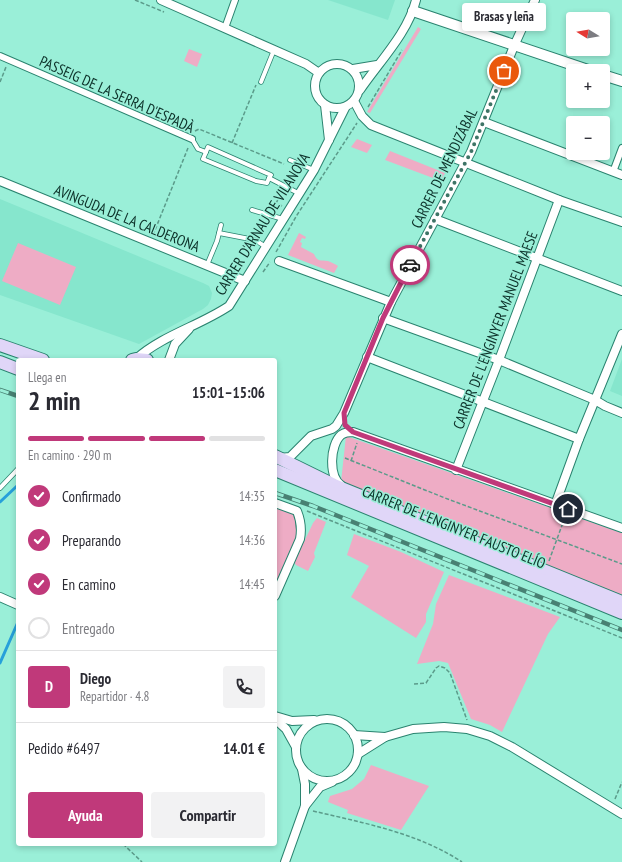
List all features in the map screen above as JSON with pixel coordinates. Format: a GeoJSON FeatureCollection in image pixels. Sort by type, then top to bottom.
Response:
{"type":"FeatureCollection","features":[{"type":"Feature","properties":{"kind":"main road"},"geometry":{"type":"LineString","coordinates":[[0,345],[37,358]]}},
{"type":"Feature","properties":{"kind":"main road"},"geometry":{"type":"LineString","coordinates":[[0,362],[16,368]]}},
{"type":"Feature","properties":{"kind":"main road","name":"CARRER DE L'ENGINYER FAUSTO ELÍO"},"geometry":{"type":"LineString","coordinates":[[277,461],[622,602]]}},
{"type":"Feature","properties":{"kind":"main road","name":"CARRER DE L'ENGINYER FAUSTO ELÍO"},"geometry":{"type":"LineString","coordinates":[[277,461],[622,613]]}},
{"type":"Feature","properties":{"kind":"street"},"geometry":{"type":"LineString","coordinates":[[163,0],[306,64],[319,73]]}},
{"type":"Feature","properties":{"kind":"street"},"geometry":{"type":"LineString","coordinates":[[225,28],[235,0]]}},
{"type":"Feature","properties":{"kind":"street"},"geometry":{"type":"LineString","coordinates":[[325,106],[338,109],[345,108],[354,101],[377,65],[388,55],[413,11],[416,0]]}},
{"type":"Feature","properties":{"kind":"street","name":"CARRER DE MENDIZÁBAL"},"geometry":{"type":"LineString","coordinates":[[277,461],[290,457],[311,436],[332,429],[336,426],[344,413],[390,302],[464,162],[471,152],[514,46],[535,0]]}},
{"type":"Feature","properties":{"kind":"street"},"geometry":{"type":"LineString","coordinates":[[413,11],[569,64]]}},
{"type":"Feature","properties":{"kind":"street","name":"PASSEIG DE LA SERRA D'ESPADÀ"},"geometry":{"type":"LineString","coordinates":[[0,56],[192,139]]}},
{"type":"Feature","properties":{"kind":"street"},"geometry":{"type":"LineString","coordinates":[[329,142],[325,106],[316,94],[316,80],[319,73],[331,64],[346,65],[357,75],[360,82],[360,90]]}},
{"type":"Feature","properties":{"kind":"street"},"geometry":{"type":"LineString","coordinates":[[352,70],[377,65]]}},
{"type":"Feature","properties":{"kind":"street"},"geometry":{"type":"LineString","coordinates":[[610,77],[622,81]]}},
{"type":"Feature","properties":{"kind":"street"},"geometry":{"type":"LineString","coordinates":[[354,101],[362,116],[371,126],[559,200],[622,222]]}},
{"type":"Feature","properties":{"kind":"street","name":"CARRER D'ARNAU DE VILANOVA"},"geometry":{"type":"LineString","coordinates":[[140,358],[149,348],[192,325],[216,315],[228,306],[300,194],[329,142],[345,108]]}},
{"type":"Feature","properties":{"kind":"street"},"geometry":{"type":"LineString","coordinates":[[484,122],[622,175]]}},
{"type":"Feature","properties":{"kind":"street"},"geometry":{"type":"LineString","coordinates":[[614,172],[622,148]]}},
{"type":"Feature","properties":{"kind":"street","name":"AVINGUDA DE LA CALDERONA"},"geometry":{"type":"LineString","coordinates":[[0,181],[244,281]]}},
{"type":"Feature","properties":{"kind":"street","name":"CARRER DE L'ENGINYER MANUEL MAESE"},"geometry":{"type":"LineString","coordinates":[[456,470],[559,200]]}},
{"type":"Feature","properties":{"kind":"street"},"geometry":{"type":"LineString","coordinates":[[435,219],[622,291]]}},
{"type":"Feature","properties":{"kind":"street"},"geometry":{"type":"LineString","coordinates":[[279,261],[390,302]]}},
{"type":"Feature","properties":{"kind":"street"},"geometry":{"type":"LineString","coordinates":[[383,318],[499,360],[595,400],[622,413]]}},
{"type":"Feature","properties":{"kind":"street","name":"CARRER D'ARNAU DE VILANOVA"},"geometry":{"type":"LineString","coordinates":[[170,358],[175,344],[192,325]]}},
{"type":"Feature","properties":{"kind":"street"},"geometry":{"type":"LineString","coordinates":[[555,505],[579,439],[622,334]]}},
{"type":"Feature","properties":{"kind":"street"},"geometry":{"type":"LineString","coordinates":[[367,357],[579,439]]}},
{"type":"Feature","properties":{"kind":"street"},"geometry":{"type":"LineString","coordinates":[[344,413],[345,425],[357,433],[456,470],[622,528]]}},
{"type":"Feature","properties":{"kind":"street","name":"CARRER DE L'ENGINYER FAUSTO ELÍO"},"geometry":{"type":"LineString","coordinates":[[347,490],[334,479],[332,466],[339,437],[347,432],[357,433]]}},
{"type":"Feature","properties":{"kind":"street"},"geometry":{"type":"LineString","coordinates":[[277,504],[297,511],[300,517],[302,530],[300,540],[277,592]]}},
{"type":"Feature","properties":{"kind":"street"},"geometry":{"type":"LineString","coordinates":[[0,597],[16,604]]}},
{"type":"Feature","properties":{"kind":"street"},"geometry":{"type":"LineString","coordinates":[[277,718],[292,721],[334,720],[346,726],[354,735],[358,754],[351,769],[344,775],[320,787],[305,806],[285,862]]}},
{"type":"Feature","properties":{"kind":"street"},"geometry":{"type":"LineString","coordinates":[[277,720],[286,729],[296,747]]}},
{"type":"Feature","properties":{"kind":"street"},"geometry":{"type":"LineString","coordinates":[[317,720],[309,724],[298,738],[296,747],[298,761],[309,775],[327,781],[337,779]]}},
{"type":"Feature","properties":{"kind":"street"},"geometry":{"type":"LineString","coordinates":[[354,735],[385,737],[413,730],[444,728],[472,730],[490,736],[512,747],[622,814]]}},
{"type":"Feature","properties":{"kind":"street"},"geometry":{"type":"LineString","coordinates":[[358,754],[385,737]]}},
{"type":"Feature","properties":{"kind":"street"},"geometry":{"type":"LineString","coordinates":[[302,768],[305,784],[305,806]]}},
{"type":"Feature","properties":{"kind":"lane"},"geometry":{"type":"LineString","coordinates":[[261,82],[274,50]]}},
{"type":"Feature","properties":{"kind":"lane","name":"PASSEIG DE LA SERRA D'ESPADÀ"},"geometry":{"type":"LineString","coordinates":[[192,139],[198,149],[206,152],[208,147],[271,175],[269,178],[300,194]]}},
{"type":"Feature","properties":{"kind":"lane"},"geometry":{"type":"LineString","coordinates":[[206,152],[203,159],[213,164],[256,181],[267,183],[269,178]]}},
{"type":"Feature","properties":{"kind":"lane"},"geometry":{"type":"LineString","coordinates":[[290,160],[314,170]]}},
{"type":"Feature","properties":{"kind":"lane"},"geometry":{"type":"LineString","coordinates":[[252,210],[283,219]]}},
{"type":"Feature","properties":{"kind":"lane"},"geometry":{"type":"LineString","coordinates":[[206,266],[222,225]]}},
{"type":"Feature","properties":{"kind":"lane"},"geometry":{"type":"LineString","coordinates":[[219,233],[255,240],[266,247]]}},
{"type":"Feature","properties":{"kind":"lane"},"geometry":{"type":"LineString","coordinates":[[0,488],[16,471]]}},
{"type":"Feature","properties":{"kind":"path"},"geometry":{"type":"LineString","coordinates":[[135,0],[165,12]]}},
{"type":"Feature","properties":{"kind":"path"},"geometry":{"type":"LineString","coordinates":[[263,272],[297,215],[362,116],[402,49]]}},
{"type":"Feature","properties":{"kind":"path"},"geometry":{"type":"LineString","coordinates":[[0,82],[9,60]]}},
{"type":"Feature","properties":{"kind":"path"},"geometry":{"type":"LineString","coordinates":[[232,143],[256,84]]}},
{"type":"Feature","properties":{"kind":"path"},"geometry":{"type":"LineString","coordinates":[[149,243],[192,139]]}},
{"type":"Feature","properties":{"kind":"path"},"geometry":{"type":"LineString","coordinates":[[351,460],[357,433]]}},
{"type":"Feature","properties":{"kind":"path"},"geometry":{"type":"LineString","coordinates":[[345,458],[445,498],[622,564]]}},
{"type":"Feature","properties":{"kind":"path"},"geometry":{"type":"LineString","coordinates":[[297,511],[303,509],[622,638]]}},
{"type":"Feature","properties":{"kind":"path"},"geometry":{"type":"LineString","coordinates":[[546,566],[568,509]]}},
{"type":"Feature","properties":{"kind":"path"},"geometry":{"type":"LineString","coordinates":[[414,684],[426,683],[436,668],[439,666],[445,668],[450,672],[472,730]]}},
{"type":"Feature","properties":{"kind":"path"},"geometry":{"type":"LineString","coordinates":[[612,808],[622,782]]}},
{"type":"Feature","properties":{"kind":"path"},"geometry":{"type":"LineString","coordinates":[[305,806],[313,810],[398,833],[428,843],[462,862]]}},
{"type":"Feature","properties":{"kind":"path"},"geometry":{"type":"LineString","coordinates":[[125,846],[142,862]]}},
{"type":"Feature","properties":{"kind":"shaded area"},"geometry":{"type":"Polygon","coordinates":[[[328,0],[395,0],[388,20],[328,0]]]}},
{"type":"Feature","properties":{"kind":"shaded area"},"geometry":{"type":"Polygon","coordinates":[[[418,27],[421,29],[370,113],[367,112],[418,27]]]}},
{"type":"Feature","properties":{"kind":"shaded area"},"geometry":{"type":"Polygon","coordinates":[[[189,49],[202,54],[197,67],[184,61],[189,49]]]}},
{"type":"Feature","properties":{"kind":"shaded area"},"geometry":{"type":"Polygon","coordinates":[[[357,139],[372,145],[367,153],[351,147],[357,139]]]}},
{"type":"Feature","properties":{"kind":"shaded area"},"geometry":{"type":"Polygon","coordinates":[[[390,151],[445,173],[441,181],[385,160],[390,151]]]}},
{"type":"Feature","properties":{"kind":"shaded area"},"geometry":{"type":"Polygon","coordinates":[[[0,199],[203,283],[209,286],[212,293],[211,299],[208,305],[203,309],[139,344],[0,295],[0,199]]]}},
{"type":"Feature","properties":{"kind":"shaded area"},"geometry":{"type":"Polygon","coordinates":[[[299,233],[306,237],[305,239],[302,238],[300,242],[302,243],[301,247],[314,254],[318,259],[328,261],[338,266],[334,273],[288,255],[299,233]]]}},
{"type":"Feature","properties":{"kind":"shaded area"},"geometry":{"type":"Polygon","coordinates":[[[18,243],[76,267],[60,305],[2,281],[18,243]]]}},
{"type":"Feature","properties":{"kind":"shaded area"},"geometry":{"type":"Polygon","coordinates":[[[622,359],[622,396],[610,391],[622,359]]]}},
{"type":"Feature","properties":{"kind":"shaded area"},"geometry":{"type":"Polygon","coordinates":[[[346,436],[622,533],[622,595],[546,566],[341,482],[346,436]]]}},
{"type":"Feature","properties":{"kind":"shaded area"},"geometry":{"type":"Polygon","coordinates":[[[277,508],[294,513],[297,520],[298,529],[294,546],[277,581],[277,508]]]}},
{"type":"Feature","properties":{"kind":"shaded area"},"geometry":{"type":"Polygon","coordinates":[[[317,518],[326,522],[314,553],[315,557],[308,571],[296,565],[294,562],[301,544],[304,542],[317,518]]]}},
{"type":"Feature","properties":{"kind":"shaded area"},"geometry":{"type":"Polygon","coordinates":[[[354,534],[401,552],[444,572],[426,614],[426,622],[416,638],[351,597],[369,566],[347,555],[354,534]]]}},
{"type":"Feature","properties":{"kind":"shaded area"},"geometry":{"type":"Polygon","coordinates":[[[449,575],[560,617],[548,634],[502,732],[490,725],[471,719],[448,663],[439,661],[417,664],[433,624],[436,604],[449,575]]]}},
{"type":"Feature","properties":{"kind":"shaded area"},"geometry":{"type":"Polygon","coordinates":[[[371,765],[429,786],[401,830],[347,813],[348,810],[328,802],[330,796],[352,789],[364,779],[371,765]]]}},
{"type":"Feature","properties":{"kind":"waterway"},"geometry":{"type":"LineString","coordinates":[[0,502],[16,487]]}},
{"type":"Feature","properties":{"kind":"waterway"},"geometry":{"type":"LineString","coordinates":[[0,663],[16,627]]}},
{"type":"Feature","properties":{"kind":"railway"},"geometry":{"type":"LineString","coordinates":[[0,390],[16,395]]}},
{"type":"Feature","properties":{"kind":"railway"},"geometry":{"type":"LineString","coordinates":[[277,494],[313,506],[622,630]]}},
{"type":"Feature","properties":{"kind":"way so far"},"geometry":{"type":"LineString","coordinates":[[410,265],[464,162],[471,152],[504,71]]}},
{"type":"Feature","properties":{"kind":"place","name":"Brasas y leña"},"geometry":{"type":"Point","coordinates":[504,71]}},
{"type":"Feature","properties":{"kind":"route"},"geometry":{"type":"LineString","coordinates":[[410,265],[390,302],[344,413],[345,425],[353,432],[568,509]]}}]}
